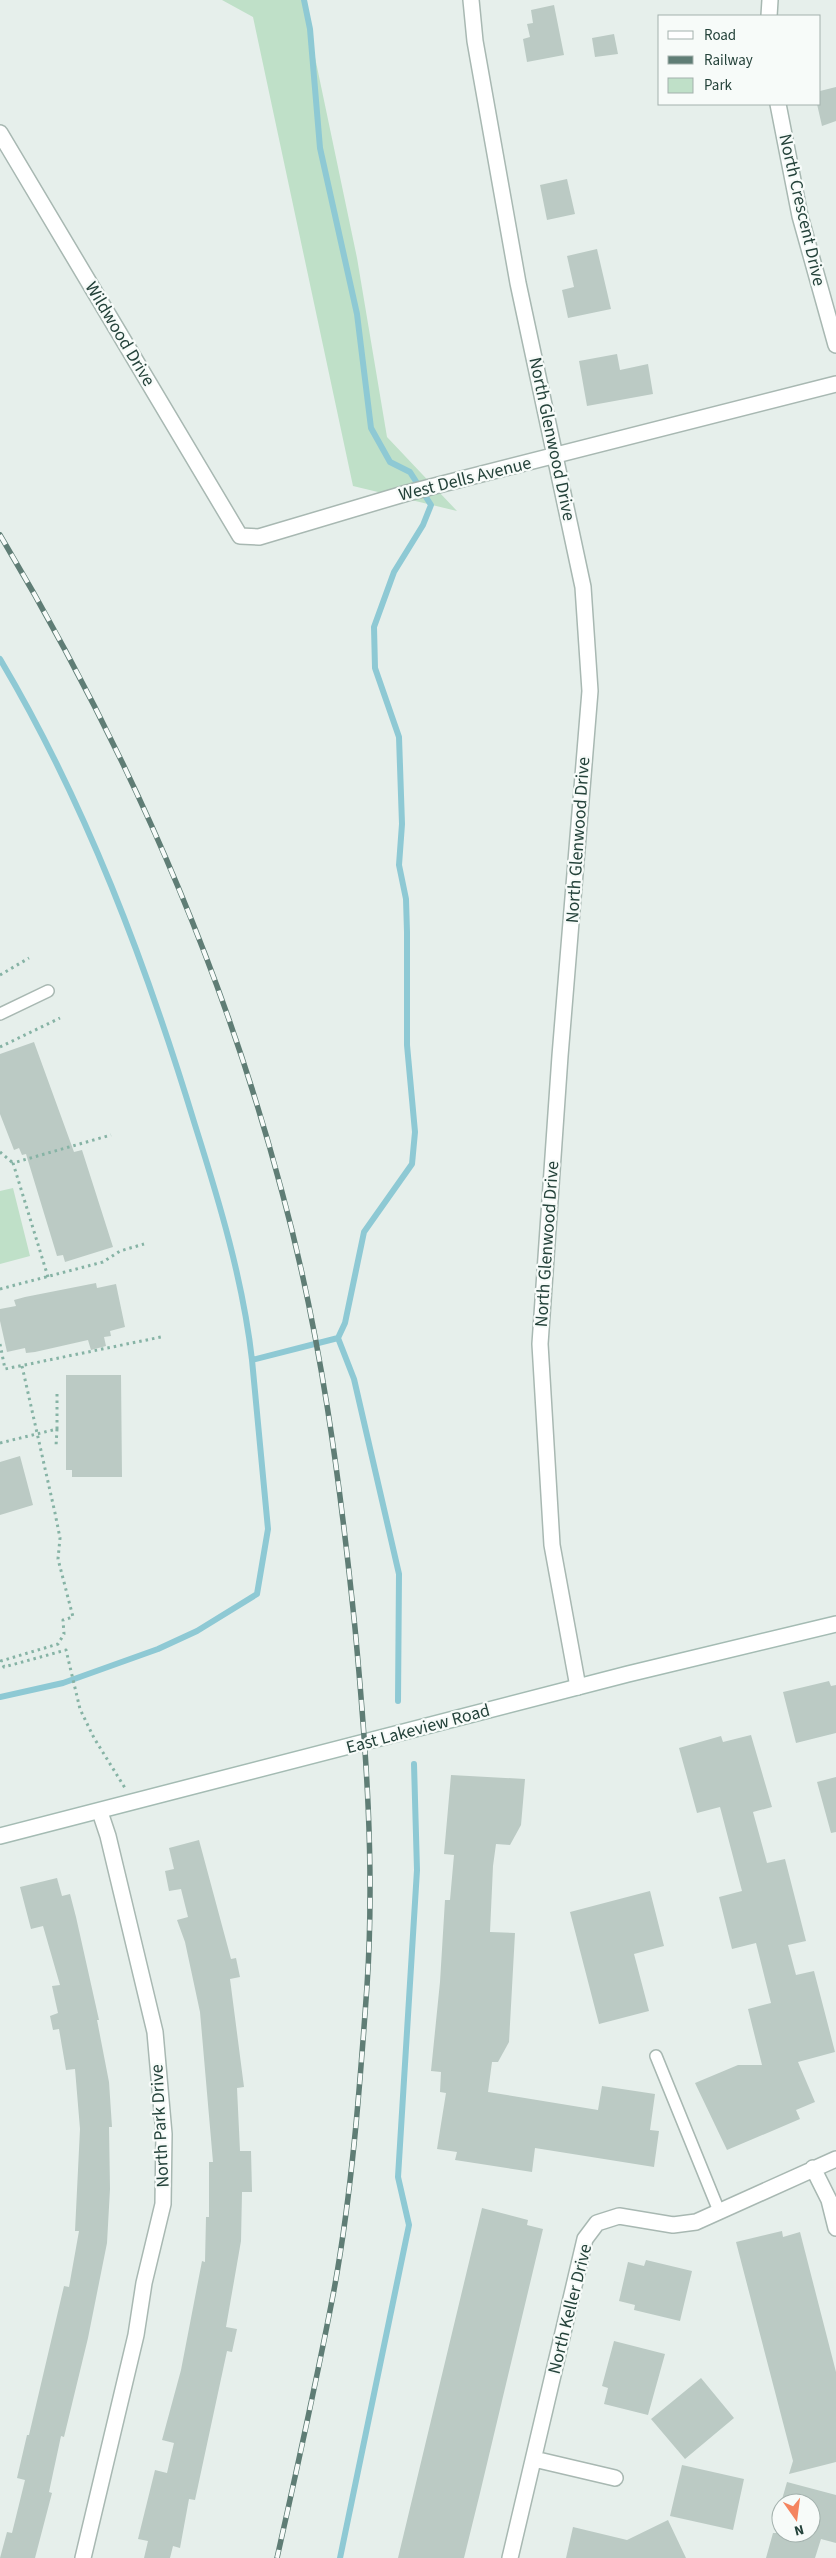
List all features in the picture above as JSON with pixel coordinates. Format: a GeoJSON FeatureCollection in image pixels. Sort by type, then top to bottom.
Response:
{"type":"FeatureCollection","features":[{"type":"Feature","properties":{"kind":"street","name":"North Glenwood Drive"},"geometry":{"type":"LineString","coordinates":[[471,0],[475,41],[518,283],[584,587],[590,691],[560,1056],[540,1344],[552,1545],[578,1688]]}},
{"type":"Feature","properties":{"kind":"street"},"geometry":{"type":"LineString","coordinates":[[769,15],[770,0]]}},
{"type":"Feature","properties":{"kind":"street","name":"North Crescent Drive"},"geometry":{"type":"LineString","coordinates":[[778,105],[800,216],[836,345]]}},
{"type":"Feature","properties":{"kind":"street","name":"Wildwood Drive"},"geometry":{"type":"LineString","coordinates":[[0,133],[240,536]]}},
{"type":"Feature","properties":{"kind":"street","name":"West Dells Avenue"},"geometry":{"type":"LineString","coordinates":[[240,536],[259,537],[358,506],[836,384]]}},
{"type":"Feature","properties":{"kind":"street","name":"East Lakeview Road"},"geometry":{"type":"LineString","coordinates":[[0,1836],[133,1804],[578,1688],[836,1624]]}},
{"type":"Feature","properties":{"kind":"street","name":"North Park Drive"},"geometry":{"type":"LineString","coordinates":[[82,2558],[136,2335],[144,2283],[164,2204],[164,2134],[155,2032],[108,1836],[100,1812]]}},
{"type":"Feature","properties":{"kind":"street","name":"North Keller Drive"},"geometry":{"type":"LineString","coordinates":[[510,2558],[585,2239],[597,2223],[619,2216],[673,2225],[696,2222],[836,2158]]}},
{"type":"Feature","properties":{"kind":"street"},"geometry":{"type":"LineString","coordinates":[[813,2168],[829,2200],[836,2228]]}},
{"type":"Feature","properties":{"kind":"street"},"geometry":{"type":"LineString","coordinates":[[534,2459],[615,2478]]}},
{"type":"Feature","properties":{"kind":"lane"},"geometry":{"type":"LineString","coordinates":[[0,1014],[48,991]]}},
{"type":"Feature","properties":{"kind":"lane"},"geometry":{"type":"LineString","coordinates":[[656,2056],[718,2211]]}},
{"type":"Feature","properties":{"kind":"path"},"geometry":{"type":"LineString","coordinates":[[0,976],[29,958]]}},
{"type":"Feature","properties":{"kind":"path"},"geometry":{"type":"LineString","coordinates":[[0,1047],[60,1018]]}},
{"type":"Feature","properties":{"kind":"path"},"geometry":{"type":"LineString","coordinates":[[13,1163],[111,1135]]}},
{"type":"Feature","properties":{"kind":"path"},"geometry":{"type":"LineString","coordinates":[[0,1152],[13,1163],[48,1277]]}},
{"type":"Feature","properties":{"kind":"path"},"geometry":{"type":"LineString","coordinates":[[0,1289],[104,1262],[120,1251],[144,1244]]}},
{"type":"Feature","properties":{"kind":"path"},"geometry":{"type":"LineString","coordinates":[[0,1344],[5,1370],[162,1337]]}},
{"type":"Feature","properties":{"kind":"path"},"geometry":{"type":"LineString","coordinates":[[22,1366],[60,1538],[58,1559],[73,1617],[63,1620],[64,1634],[58,1644],[0,1661],[4,1667],[66,1650],[80,1709],[94,1738],[119,1776],[133,1804]]}},
{"type":"Feature","properties":{"kind":"path"},"geometry":{"type":"LineString","coordinates":[[56,1446],[57,1393]]}},
{"type":"Feature","properties":{"kind":"path"},"geometry":{"type":"LineString","coordinates":[[0,1444],[57,1429]]}},
{"type":"Feature","properties":{"kind":"green space"},"geometry":{"type":"Polygon","coordinates":[[[222,0],[303,0],[357,258],[387,437],[457,511],[353,486],[253,17],[222,0]]]}},
{"type":"Feature","properties":{"kind":"green space"},"geometry":{"type":"Polygon","coordinates":[[[13,1188],[30,1256],[0,1264],[0,1191],[13,1188]]]}},
{"type":"Feature","properties":{"kind":"building"},"geometry":{"type":"Polygon","coordinates":[[[554,5],[564,55],[527,62],[523,39],[530,37],[527,24],[533,23],[531,10],[554,5]]]}},
{"type":"Feature","properties":{"kind":"building"},"geometry":{"type":"Polygon","coordinates":[[[614,34],[618,54],[595,57],[592,38],[614,34]]]}},
{"type":"Feature","properties":{"kind":"building"},"geometry":{"type":"Polygon","coordinates":[[[836,87],[836,121],[822,126],[817,105],[821,105],[821,91],[836,87]]]}},
{"type":"Feature","properties":{"kind":"building"},"geometry":{"type":"Polygon","coordinates":[[[567,179],[575,214],[547,220],[540,185],[567,179]]]}},
{"type":"Feature","properties":{"kind":"building"},"geometry":{"type":"Polygon","coordinates":[[[597,249],[611,309],[568,318],[562,290],[574,287],[567,256],[597,249]]]}},
{"type":"Feature","properties":{"kind":"building"},"geometry":{"type":"Polygon","coordinates":[[[617,354],[620,370],[648,364],[653,394],[587,406],[579,361],[617,354]]]}},
{"type":"Feature","properties":{"kind":"building"},"geometry":{"type":"Polygon","coordinates":[[[34,1042],[74,1152],[82,1150],[113,1247],[65,1262],[63,1255],[57,1256],[26,1154],[22,1155],[19,1148],[14,1150],[0,1114],[0,1054],[34,1042]]]}},
{"type":"Feature","properties":{"kind":"building"},"geometry":{"type":"Polygon","coordinates":[[[96,1283],[97,1288],[116,1284],[125,1327],[110,1331],[111,1336],[104,1337],[106,1346],[91,1350],[88,1340],[35,1352],[26,1353],[25,1348],[7,1352],[0,1321],[0,1309],[16,1306],[14,1300],[25,1297],[96,1283]]]}},
{"type":"Feature","properties":{"kind":"building"},"geometry":{"type":"Polygon","coordinates":[[[66,1375],[121,1375],[122,1477],[72,1477],[72,1470],[66,1470],[66,1375]]]}},
{"type":"Feature","properties":{"kind":"building"},"geometry":{"type":"Polygon","coordinates":[[[20,1456],[33,1505],[0,1515],[0,1462],[20,1456]]]}},
{"type":"Feature","properties":{"kind":"building"},"geometry":{"type":"Polygon","coordinates":[[[829,1681],[831,1686],[836,1685],[836,1733],[796,1743],[783,1692],[829,1681]]]}},
{"type":"Feature","properties":{"kind":"building"},"geometry":{"type":"Polygon","coordinates":[[[751,1735],[772,1807],[753,1812],[767,1863],[785,1859],[806,1941],[788,1945],[796,1975],[814,1971],[835,2052],[798,2062],[815,2102],[796,2110],[800,2119],[727,2150],[695,2083],[738,2065],[762,2065],[748,2009],[771,2003],[756,1943],[732,1949],[719,1897],[742,1891],[720,1807],[697,1813],[679,1748],[721,1736],[723,1742],[751,1735]]]}},
{"type":"Feature","properties":{"kind":"building"},"geometry":{"type":"Polygon","coordinates":[[[451,1775],[525,1779],[521,1825],[510,1845],[496,1844],[493,1866],[490,1932],[515,1933],[509,2042],[498,2062],[492,2062],[488,2092],[598,2110],[602,2086],[655,2094],[650,2130],[659,2131],[654,2167],[535,2148],[532,2172],[455,2160],[457,2152],[437,2149],[446,2093],[440,2092],[441,2072],[431,2071],[440,1982],[445,1900],[450,1900],[454,1855],[444,1854],[451,1775]]]}},
{"type":"Feature","properties":{"kind":"building"},"geometry":{"type":"Polygon","coordinates":[[[836,1777],[836,1832],[831,1833],[817,1782],[836,1777]]]}},
{"type":"Feature","properties":{"kind":"building"},"geometry":{"type":"Polygon","coordinates":[[[199,1840],[231,1959],[236,1958],[240,1977],[230,1979],[244,2087],[237,2088],[240,2151],[251,2151],[252,2192],[242,2192],[241,2241],[226,2327],[237,2329],[232,2352],[227,2351],[195,2500],[189,2499],[180,2548],[173,2546],[170,2558],[144,2558],[148,2541],[138,2539],[155,2470],[167,2473],[174,2443],[162,2440],[181,2370],[202,2261],[205,2262],[206,2217],[209,2217],[209,2162],[213,2162],[200,2012],[185,1942],[177,1920],[188,1917],[181,1889],[169,1891],[165,1871],[174,1869],[169,1848],[199,1840]]]}},
{"type":"Feature","properties":{"kind":"building"},"geometry":{"type":"Polygon","coordinates":[[[57,1878],[62,1896],[70,1894],[76,1917],[99,2020],[97,2020],[109,2082],[112,2127],[109,2127],[110,2189],[107,2243],[88,2338],[64,2437],[61,2436],[49,2492],[52,2493],[35,2558],[0,2558],[7,2532],[12,2533],[25,2480],[17,2478],[64,2286],[69,2287],[79,2231],[75,2231],[80,2129],[75,2069],[66,2070],[59,2029],[53,2030],[50,2016],[58,2013],[52,1986],[60,1985],[43,1926],[31,1929],[20,1887],[57,1878]]]}},
{"type":"Feature","properties":{"kind":"building"},"geometry":{"type":"Polygon","coordinates":[[[650,1891],[664,1946],[634,1954],[649,2011],[599,2024],[570,1912],[650,1891]]]}},
{"type":"Feature","properties":{"kind":"building"},"geometry":{"type":"Polygon","coordinates":[[[482,2208],[528,2220],[527,2225],[543,2229],[480,2493],[464,2558],[398,2558],[482,2208]]]}},
{"type":"Feature","properties":{"kind":"building"},"geometry":{"type":"Polygon","coordinates":[[[782,2231],[783,2237],[800,2232],[836,2372],[836,2462],[789,2474],[793,2461],[736,2242],[782,2231]]]}},
{"type":"Feature","properties":{"kind":"building"},"geometry":{"type":"Polygon","coordinates":[[[646,2260],[692,2271],[680,2321],[634,2310],[635,2305],[619,2301],[628,2262],[644,2266],[646,2260]]]}},
{"type":"Feature","properties":{"kind":"building"},"geometry":{"type":"Polygon","coordinates":[[[614,2341],[665,2354],[648,2415],[604,2404],[608,2388],[602,2386],[614,2341]]]}},
{"type":"Feature","properties":{"kind":"building"},"geometry":{"type":"Polygon","coordinates":[[[701,2378],[734,2418],[685,2459],[651,2419],[701,2378]]]}},
{"type":"Feature","properties":{"kind":"building"},"geometry":{"type":"Polygon","coordinates":[[[682,2465],[744,2479],[733,2530],[670,2516],[682,2465]]]}},
{"type":"Feature","properties":{"kind":"building"},"geometry":{"type":"Polygon","coordinates":[[[787,2482],[836,2495],[836,2543],[821,2539],[821,2493],[784,2493],[787,2482]]]}},
{"type":"Feature","properties":{"kind":"building"},"geometry":{"type":"Polygon","coordinates":[[[668,2520],[686,2558],[566,2558],[573,2527],[627,2540],[668,2520]]]}},
{"type":"Feature","properties":{"kind":"building"},"geometry":{"type":"Polygon","coordinates":[[[771,2540],[771,2543],[820,2543],[815,2558],[766,2558],[771,2540]]]}},
{"type":"Feature","properties":{"kind":"waterway"},"geometry":{"type":"LineString","coordinates":[[304,0],[310,29],[320,148],[357,314],[371,428],[390,462],[410,472],[431,505],[423,525],[394,572],[374,627],[375,668],[399,737],[402,824],[399,865],[406,899],[407,1045],[415,1132],[412,1164],[364,1232],[345,1323],[338,1338],[354,1379],[399,1574],[398,1701]]}},
{"type":"Feature","properties":{"kind":"waterway"},"geometry":{"type":"LineString","coordinates":[[0,659],[60,770],[87,828],[156,1005],[221,1212],[243,1300],[252,1360]]}},
{"type":"Feature","properties":{"kind":"waterway"},"geometry":{"type":"LineString","coordinates":[[0,1697],[63,1683],[158,1649],[197,1631],[257,1594],[268,1529],[252,1360],[338,1338]]}},
{"type":"Feature","properties":{"kind":"waterway"},"geometry":{"type":"LineString","coordinates":[[340,2558],[409,2225],[398,2177],[417,1870],[414,1764]]}},
{"type":"Feature","properties":{"kind":"railway"},"geometry":{"type":"LineString","coordinates":[[0,535],[45,613],[127,772],[164,854],[198,937],[229,1021],[257,1106],[296,1246],[328,1408],[336,1463],[355,1628],[366,1762],[370,1852],[367,1986],[355,2138],[346,2215],[321,2357],[277,2558]]}}]}
